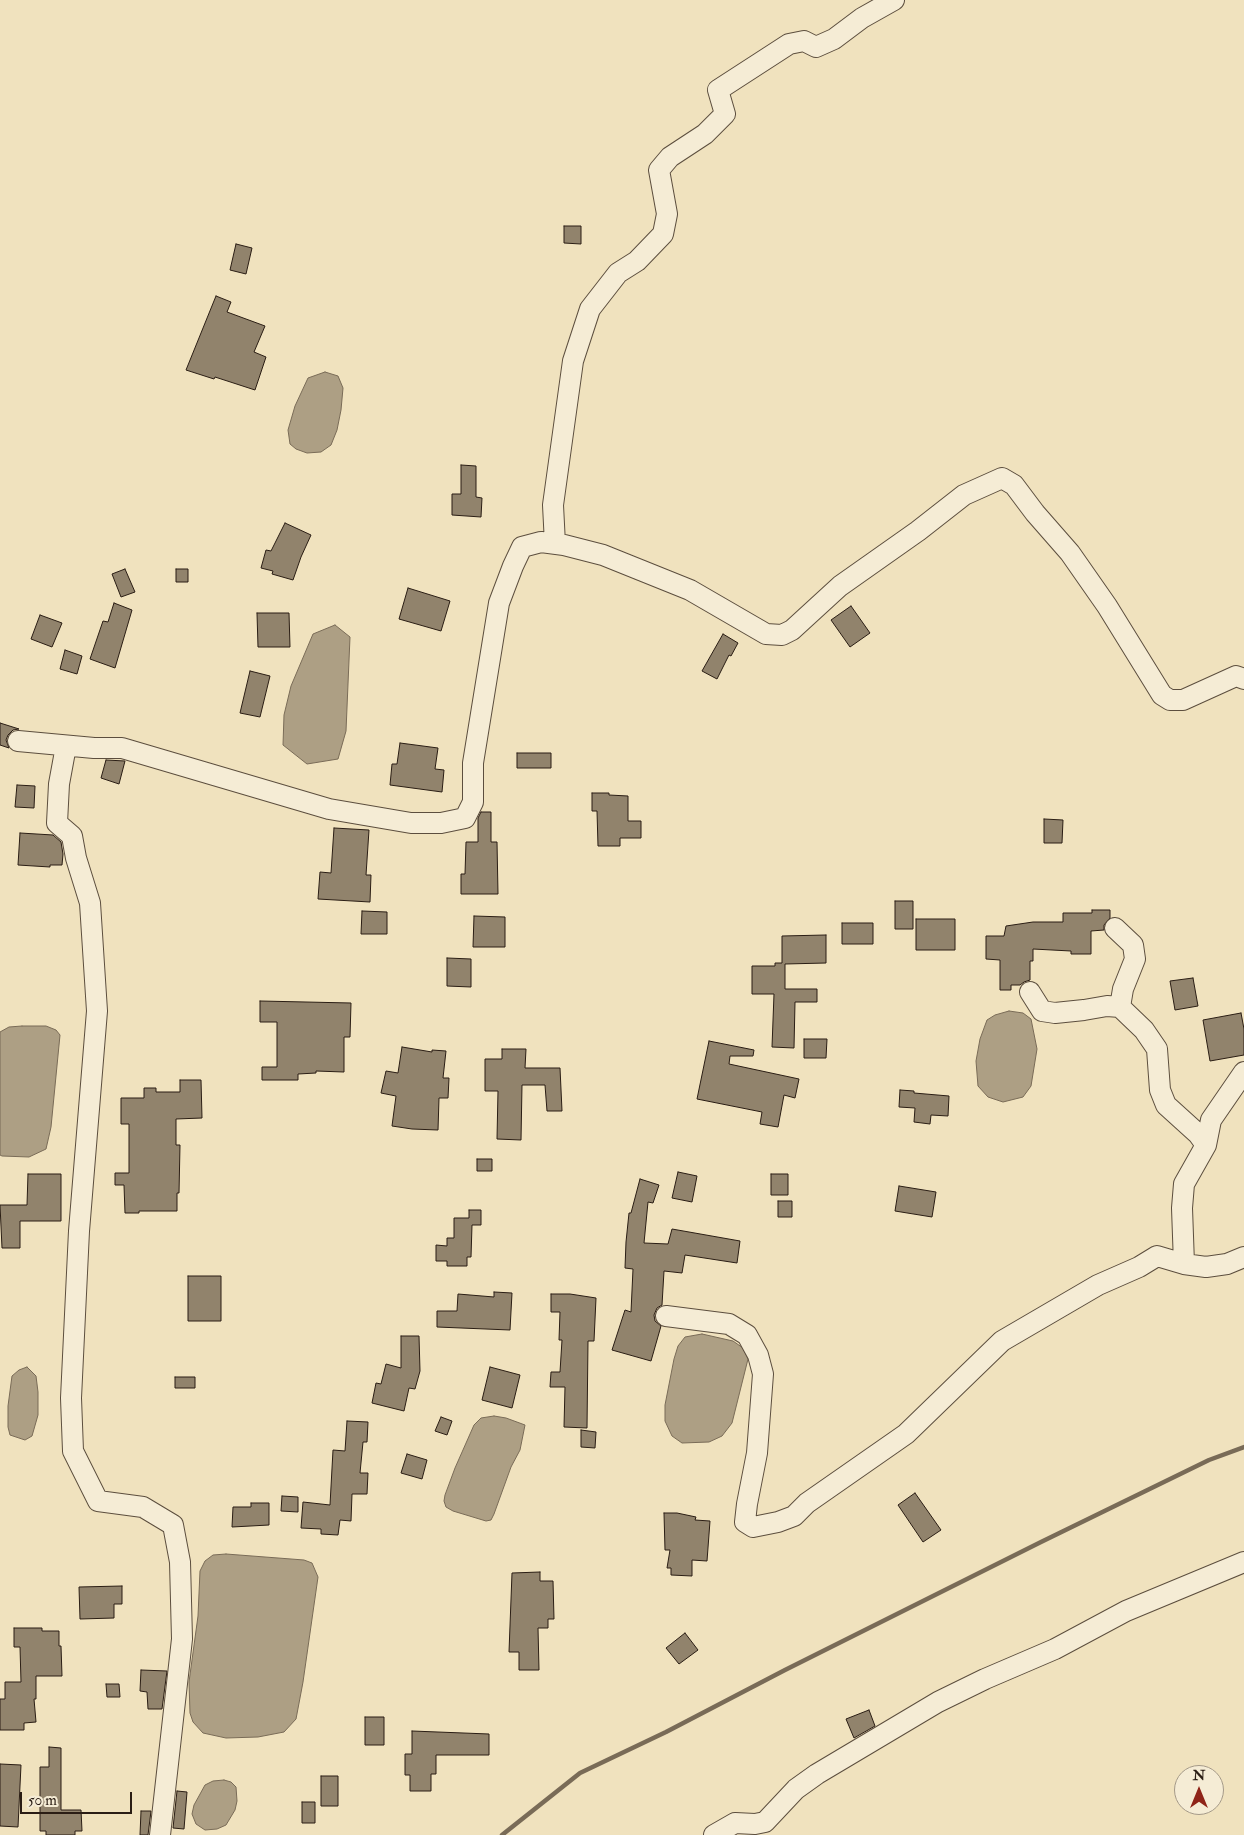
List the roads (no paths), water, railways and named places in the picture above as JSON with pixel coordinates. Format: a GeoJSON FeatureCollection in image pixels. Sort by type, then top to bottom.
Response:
{"type":"FeatureCollection","features":[{"type":"Feature","properties":{"kind":"street"},"geometry":{"type":"LineString","coordinates":[[554,544],[553,505],[573,361],[590,309],[618,272],[637,261],[663,234],[667,214],[659,170],[670,157],[705,134],[725,114],[718,90],[789,44],[804,41],[816,47],[834,39],[862,18],[894,0]]}},
{"type":"Feature","properties":{"kind":"street"},"geometry":{"type":"LineString","coordinates":[[18,742],[94,748],[122,748],[329,809],[411,823],[441,823],[465,818],[473,802],[473,762],[500,603],[522,547],[541,542],[603,555],[690,590],[766,634],[782,635],[792,630],[840,586],[918,531],[964,495],[1002,478],[1014,485],[1035,513],[1070,553],[1107,606],[1162,695],[1170,700],[1183,700],[1236,676],[1244,679]]}},
{"type":"Feature","properties":{"kind":"street"},"geometry":{"type":"LineString","coordinates":[[66,746],[59,784],[57,823],[72,836],[76,858],[90,903],[97,1011],[79,1232],[71,1398],[73,1451],[98,1502],[143,1506],[173,1524],[180,1562],[182,1639],[160,1835]]}},
{"type":"Feature","properties":{"kind":"street"},"geometry":{"type":"LineString","coordinates":[[1115,928],[1133,945],[1134,959],[1123,989],[1120,1006]]}},
{"type":"Feature","properties":{"kind":"street"},"geometry":{"type":"LineString","coordinates":[[1030,992],[1042,1011],[1055,1012],[1120,1006],[1144,1030],[1157,1049],[1160,1090],[1166,1105],[1198,1134],[1206,1145]]}},
{"type":"Feature","properties":{"kind":"street"},"geometry":{"type":"LineString","coordinates":[[1184,1264],[1182,1208],[1184,1184],[1206,1145],[1211,1120],[1244,1072]]}},
{"type":"Feature","properties":{"kind":"street"},"geometry":{"type":"LineString","coordinates":[[666,1316],[729,1324],[747,1335],[758,1356],[763,1374],[757,1453],[745,1522],[753,1527],[778,1522],[794,1516],[807,1504],[906,1434],[1002,1341],[1098,1285],[1139,1267],[1157,1256],[1184,1264],[1206,1267],[1227,1264],[1244,1257]]}},
{"type":"Feature","properties":{"kind":"street"},"geometry":{"type":"LineString","coordinates":[[714,1835],[735,1823],[755,1824],[764,1822],[796,1789],[817,1774],[938,1702],[984,1679],[1055,1648],[1126,1611],[1244,1562]]}},
{"type":"Feature","properties":{"kind":"waterway"},"geometry":{"type":"LineString","coordinates":[[502,1835],[580,1773],[666,1732],[785,1670],[1041,1542],[1209,1460],[1244,1447]]}}]}
